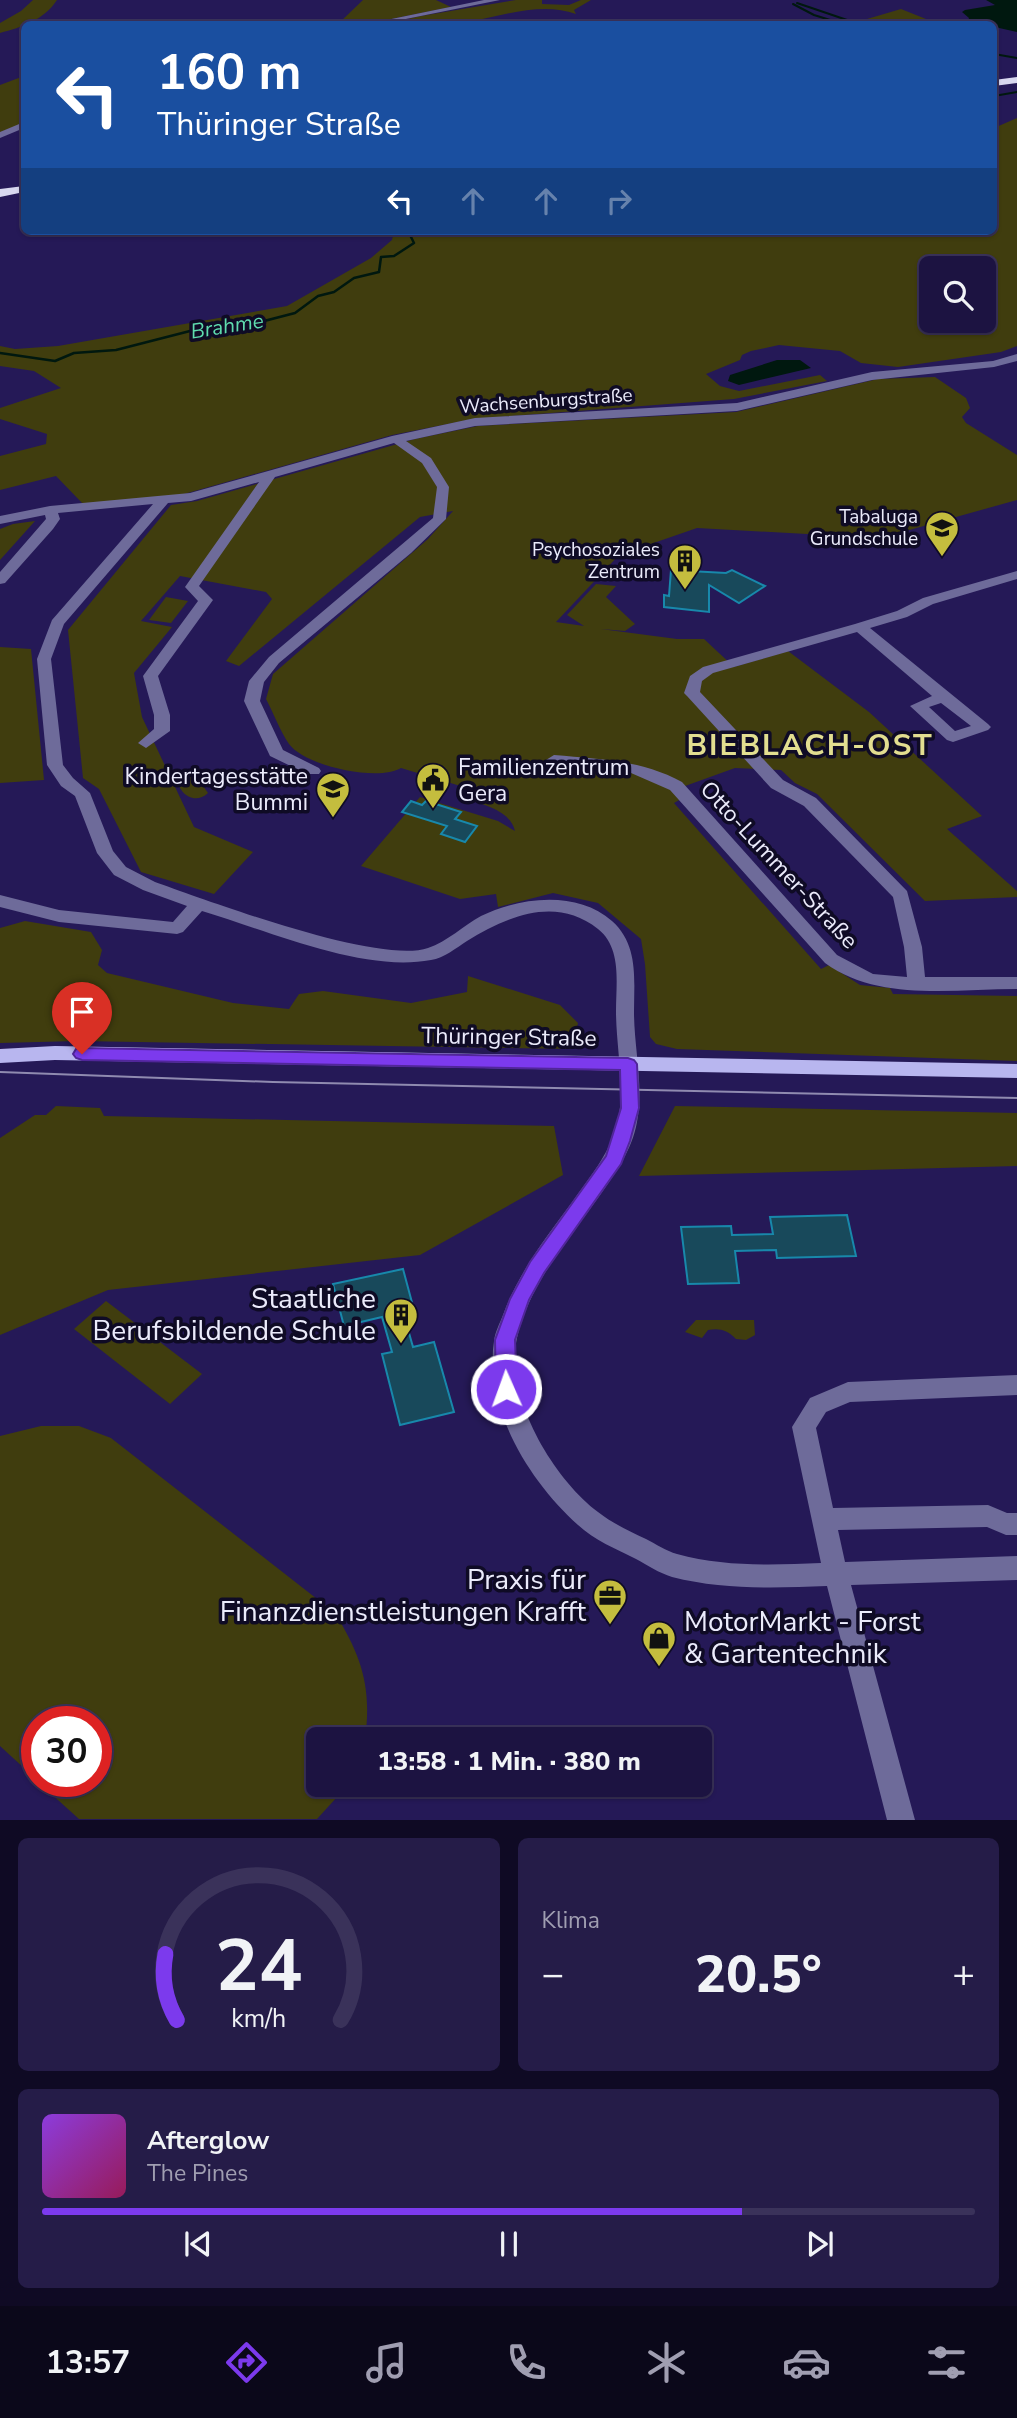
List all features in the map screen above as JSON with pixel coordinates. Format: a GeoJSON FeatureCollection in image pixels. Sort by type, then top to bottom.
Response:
{"type":"FeatureCollection","features":[{"type":"Feature","properties":{"kind":"highway"},"geometry":{"type":"LineString","coordinates":[[0,185],[21,182]]}},
{"type":"Feature","properties":{"kind":"highway"},"geometry":{"type":"LineString","coordinates":[[0,192],[21,189]]}},
{"type":"Feature","properties":{"kind":"main road","name":"Thüringer Straße"},"geometry":{"type":"LineString","coordinates":[[0,1056],[55,1053],[1017,1071]]}},
{"type":"Feature","properties":{"kind":"street"},"geometry":{"type":"LineString","coordinates":[[387,21],[496,0]]}},
{"type":"Feature","properties":{"kind":"street"},"geometry":{"type":"LineString","coordinates":[[0,135],[21,126]]}},
{"type":"Feature","properties":{"kind":"street","name":"Wachsenburgstraße"},"geometry":{"type":"LineString","coordinates":[[0,520],[50,510],[191,497],[396,439],[475,422],[737,407],[872,376],[994,364],[1017,358]]}},
{"type":"Feature","properties":{"kind":"street"},"geometry":{"type":"LineString","coordinates":[[313,771],[276,753],[251,701],[257,681],[274,660],[406,550],[439,519],[443,487],[427,461],[396,439]]}},
{"type":"Feature","properties":{"kind":"street"},"geometry":{"type":"LineString","coordinates":[[146,743],[162,731],[162,715],[150,676],[206,600],[192,587],[270,475]]}},
{"type":"Feature","properties":{"kind":"street"},"geometry":{"type":"LineString","coordinates":[[163,501],[57,623],[44,659],[55,765],[67,782],[82,793],[105,853],[120,871],[149,886],[199,904],[346,948],[395,958],[432,954],[487,921],[517,908],[541,906],[570,908],[582,913],[608,927],[622,948],[625,964],[630,1108],[614,1159],[537,1267],[520,1299],[505,1340],[506,1389],[519,1426],[557,1487],[588,1519],[620,1539],[672,1565],[749,1577],[1017,1568]]}},
{"type":"Feature","properties":{"kind":"street"},"geometry":{"type":"LineString","coordinates":[[0,580],[53,519],[50,510]]}},
{"type":"Feature","properties":{"kind":"street"},"geometry":{"type":"LineString","coordinates":[[916,982],[913,947],[901,895],[810,802],[777,784],[692,693],[695,679],[708,670],[902,614],[928,601],[1017,575]]}},
{"type":"Feature","properties":{"kind":"street"},"geometry":{"type":"LineString","coordinates":[[860,626],[943,697]]}},
{"type":"Feature","properties":{"kind":"street","name":"Otto-Lummer-Straße"},"geometry":{"type":"LineString","coordinates":[[554,760],[638,768],[657,774],[681,793],[831,959],[852,974],[867,981],[1017,983]]}},
{"type":"Feature","properties":{"kind":"street"},"geometry":{"type":"LineString","coordinates":[[0,901],[59,916],[177,928],[199,904]]}},
{"type":"Feature","properties":{"kind":"street"},"geometry":{"type":"LineString","coordinates":[[901,1819],[822,1519],[804,1427],[817,1405],[848,1392],[1017,1385]]}},
{"type":"Feature","properties":{"kind":"street"},"geometry":{"type":"LineString","coordinates":[[822,1519],[988,1516],[1006,1524],[1017,1524]]}},
{"type":"Feature","properties":{"kind":"shaded area"},"geometry":{"type":"Polygon","coordinates":[[[33,0],[57,0],[39,18],[21,21],[21,26],[0,33],[0,23],[21,11],[33,0]]]}},
{"type":"Feature","properties":{"kind":"shaded area"},"geometry":{"type":"Polygon","coordinates":[[[363,0],[436,0],[451,7],[381,21],[341,21],[363,0]]]}},
{"type":"Feature","properties":{"kind":"shaded area"},"geometry":{"type":"Polygon","coordinates":[[[516,0],[542,0],[542,4],[569,5],[581,0],[591,0],[574,10],[576,14],[547,9],[516,12],[476,21],[398,21],[516,0]]]}},
{"type":"Feature","properties":{"kind":"shaded area"},"geometry":{"type":"Polygon","coordinates":[[[986,0],[1017,0],[1017,32],[997,28],[997,21],[968,21],[969,18],[962,12],[995,5],[986,0]]]}},
{"type":"Feature","properties":{"kind":"shaded area"},"geometry":{"type":"Polygon","coordinates":[[[901,9],[931,21],[860,21],[901,9]]]}},
{"type":"Feature","properties":{"kind":"shaded area"},"geometry":{"type":"Polygon","coordinates":[[[21,77],[21,124],[0,133],[0,85],[21,77]]]}},
{"type":"Feature","properties":{"kind":"shaded area"},"geometry":{"type":"Polygon","coordinates":[[[1017,118],[1017,346],[1001,352],[898,367],[861,363],[840,351],[779,345],[751,351],[742,355],[740,360],[706,374],[720,386],[739,391],[820,375],[827,381],[734,399],[473,419],[392,435],[177,496],[84,505],[56,476],[0,490],[0,456],[46,444],[47,434],[0,419],[0,408],[61,388],[34,371],[0,366],[0,346],[15,349],[58,346],[287,306],[371,258],[392,240],[393,235],[997,235],[997,127],[1017,118]]]}},
{"type":"Feature","properties":{"kind":"shaded area"},"geometry":{"type":"Polygon","coordinates":[[[777,360],[800,360],[811,368],[739,385],[728,381],[730,375],[777,360]]]}},
{"type":"Feature","properties":{"kind":"shaded area"},"geometry":{"type":"Polygon","coordinates":[[[935,377],[966,398],[970,408],[962,417],[966,423],[1017,455],[1017,500],[852,546],[836,532],[807,534],[697,528],[619,555],[556,622],[584,626],[567,615],[596,584],[616,586],[606,597],[635,624],[625,631],[601,629],[677,639],[704,639],[734,667],[788,651],[869,712],[982,816],[947,829],[1017,891],[1017,897],[925,901],[817,794],[795,783],[781,770],[735,768],[674,790],[681,799],[674,803],[821,969],[829,965],[860,985],[890,988],[893,994],[1017,996],[1017,1061],[677,1049],[656,1044],[650,1037],[641,939],[598,903],[553,893],[498,907],[496,894],[460,899],[361,866],[420,797],[498,821],[515,831],[503,814],[470,800],[467,788],[401,768],[390,772],[360,772],[342,770],[310,759],[289,744],[266,699],[273,674],[428,539],[453,511],[420,517],[239,666],[226,661],[272,599],[266,592],[180,576],[141,621],[172,627],[134,673],[142,717],[194,827],[253,852],[214,894],[141,872],[99,789],[83,778],[68,630],[171,505],[197,501],[415,439],[478,426],[736,412],[878,379],[935,377]]]}},
{"type":"Feature","properties":{"kind":"shaded area"},"geometry":{"type":"Polygon","coordinates":[[[35,521],[0,560],[0,529],[35,521]]]}},
{"type":"Feature","properties":{"kind":"shaded area"},"geometry":{"type":"Polygon","coordinates":[[[166,597],[188,601],[171,623],[149,620],[166,597]]]}},
{"type":"Feature","properties":{"kind":"shaded area"},"geometry":{"type":"Polygon","coordinates":[[[0,647],[31,649],[44,780],[0,783],[0,647]]]}},
{"type":"Feature","properties":{"kind":"shaded area"},"geometry":{"type":"Polygon","coordinates":[[[187,771],[194,773],[208,793],[203,797],[192,798],[180,788],[177,776],[187,771]]]}},
{"type":"Feature","properties":{"kind":"shaded area"},"geometry":{"type":"Polygon","coordinates":[[[25,921],[91,932],[102,950],[98,965],[107,973],[233,1003],[289,1009],[299,994],[323,991],[411,1003],[467,992],[468,976],[560,1005],[578,1023],[572,1049],[78,1041],[0,1043],[0,928],[25,921]]]}},
{"type":"Feature","properties":{"kind":"shaded area"},"geometry":{"type":"Polygon","coordinates":[[[56,1106],[100,1108],[104,1116],[554,1126],[563,1175],[420,1255],[108,1290],[0,1335],[0,1138],[35,1115],[46,1115],[56,1106]]]}},
{"type":"Feature","properties":{"kind":"shaded area"},"geometry":{"type":"Polygon","coordinates":[[[675,1106],[1017,1113],[1017,1166],[639,1176],[675,1106]]]}},
{"type":"Feature","properties":{"kind":"shaded area"},"geometry":{"type":"Polygon","coordinates":[[[106,1301],[202,1374],[170,1404],[74,1329],[106,1301]]]}},
{"type":"Feature","properties":{"kind":"shaded area"},"geometry":{"type":"Polygon","coordinates":[[[696,1320],[754,1320],[755,1335],[746,1340],[736,1339],[720,1330],[708,1330],[702,1338],[685,1332],[696,1320]]]}},
{"type":"Feature","properties":{"kind":"shaded area"},"geometry":{"type":"Polygon","coordinates":[[[41,1426],[79,1426],[111,1438],[335,1613],[352,1644],[363,1673],[367,1721],[366,1727],[306,1727],[306,1797],[337,1797],[317,1819],[79,1819],[55,1797],[112,1797],[112,1706],[21,1706],[21,1765],[0,1746],[0,1436],[41,1426]]]}},
{"type":"Feature","properties":{"kind":"building","name":"Psychosoziales Zentrum"},"geometry":{"type":"Polygon","coordinates":[[[671,570],[726,573],[732,570],[765,586],[739,603],[709,585],[709,612],[664,607],[664,595],[669,596],[671,570]]]}},
{"type":"Feature","properties":{"kind":"building"},"geometry":{"type":"Polygon","coordinates":[[[411,801],[422,805],[426,801],[461,812],[455,819],[477,826],[465,842],[441,834],[447,826],[402,812],[411,801]]]}},
{"type":"Feature","properties":{"kind":"building"},"geometry":{"type":"Polygon","coordinates":[[[847,1215],[856,1256],[777,1258],[776,1250],[735,1251],[739,1283],[688,1284],[681,1227],[731,1226],[732,1235],[773,1234],[770,1217],[847,1215]]]}},
{"type":"Feature","properties":{"kind":"building","name":"Staatliche Berufsbildende Schule"},"geometry":{"type":"Polygon","coordinates":[[[403,1269],[414,1310],[403,1312],[413,1347],[434,1342],[454,1412],[400,1425],[382,1354],[392,1352],[382,1317],[344,1326],[333,1284],[403,1269]]]}},
{"type":"Feature","properties":{"kind":"waterway"},"geometry":{"type":"LineString","coordinates":[[797,3],[850,21]]}},
{"type":"Feature","properties":{"kind":"waterway"},"geometry":{"type":"LineString","coordinates":[[793,4],[833,21]]}},
{"type":"Feature","properties":{"kind":"waterway"},"geometry":{"type":"LineString","coordinates":[[997,55],[1017,58]]}},
{"type":"Feature","properties":{"kind":"waterway","name":"Brahme"},"geometry":{"type":"LineString","coordinates":[[997,95],[1017,92]]}},
{"type":"Feature","properties":{"kind":"waterway","name":"Brahme"},"geometry":{"type":"LineString","coordinates":[[0,353],[55,361],[74,353],[116,350],[229,321],[245,326],[295,313],[318,296],[334,292],[354,278],[379,272],[381,257],[394,256],[414,243],[410,235]]}},
{"type":"Feature","properties":{"kind":"tram line"},"geometry":{"type":"LineString","coordinates":[[0,1072],[273,1082],[1017,1098]]}},
{"type":"Feature","properties":{"kind":"place","name":"Tabaluga Grundschule"},"geometry":{"type":"Point","coordinates":[942,558]}},
{"type":"Feature","properties":{"kind":"place","name":"Psychosoziales Zentrum"},"geometry":{"type":"Point","coordinates":[685,591]}},
{"type":"Feature","properties":{"kind":"place","name":"Familienzentrum Gera"},"geometry":{"type":"Point","coordinates":[433,810]}},
{"type":"Feature","properties":{"kind":"place","name":"Kindertagesstätte Bummi"},"geometry":{"type":"Point","coordinates":[333,819]}},
{"type":"Feature","properties":{"kind":"place","name":"Staatliche Berufsbildende Schule"},"geometry":{"type":"Point","coordinates":[401,1345]}},
{"type":"Feature","properties":{"kind":"place","name":"Praxis für Finanzdienstleistungen Krafft"},"geometry":{"type":"Point","coordinates":[610,1626]}},
{"type":"Feature","properties":{"kind":"place","name":"MotorMarkt - Forst & Gartentechnik"},"geometry":{"type":"Point","coordinates":[659,1668]}},
{"type":"Feature","properties":{"kind":"district","name":"BIEBLACH-OST"},"geometry":{"type":"Point","coordinates":[810,745]}},
{"type":"Feature","properties":{"kind":"route"},"geometry":{"type":"LineString","coordinates":[[82,1054],[628,1064],[630,1108],[621,1141],[614,1159],[537,1267],[520,1299],[505,1340],[506,1389]]}}]}
